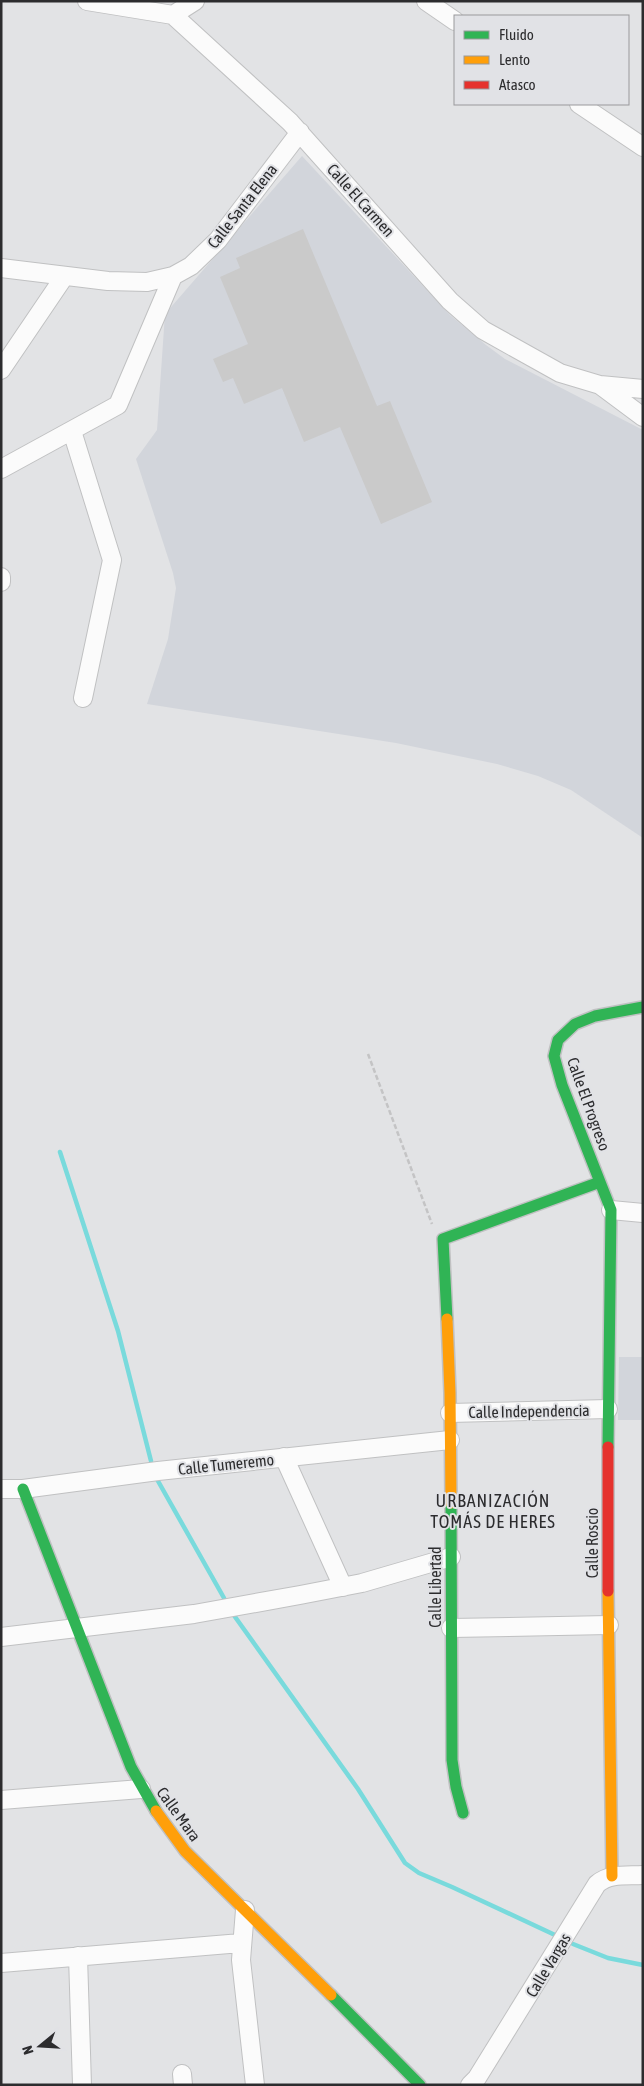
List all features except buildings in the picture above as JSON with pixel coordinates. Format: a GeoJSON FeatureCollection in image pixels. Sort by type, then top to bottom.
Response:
{"type":"FeatureCollection","features":[{"type":"Feature","properties":{"kind":"street"},"geometry":{"type":"LineString","coordinates":[[87,1],[173,15],[195,1]]}},
{"type":"Feature","properties":{"kind":"street"},"geometry":{"type":"LineString","coordinates":[[426,1],[454,20]]}},
{"type":"Feature","properties":{"kind":"street","name":"Calle El Carmen"},"geometry":{"type":"LineString","coordinates":[[173,15],[300,132],[450,301],[482,330],[560,373],[600,385],[643,389]]}},
{"type":"Feature","properties":{"kind":"street"},"geometry":{"type":"LineString","coordinates":[[580,105],[643,147]]}},
{"type":"Feature","properties":{"kind":"street","name":"Calle Santa Elena"},"geometry":{"type":"LineString","coordinates":[[1,268],[108,281],[148,282],[173,276],[191,266],[218,240],[300,132]]}},
{"type":"Feature","properties":{"kind":"street"},"geometry":{"type":"LineString","coordinates":[[1,469],[118,405],[173,276]]}},
{"type":"Feature","properties":{"kind":"street"},"geometry":{"type":"LineString","coordinates":[[1,370],[64,277]]}},
{"type":"Feature","properties":{"kind":"street"},"geometry":{"type":"LineString","coordinates":[[600,385],[643,417]]}},
{"type":"Feature","properties":{"kind":"street"},"geometry":{"type":"LineString","coordinates":[[72,431],[112,560],[83,698]]}},
{"type":"Feature","properties":{"kind":"street","name":"Calle El Progreso"},"geometry":{"type":"LineString","coordinates":[[611,1210],[555,1065],[555,1048],[562,1034],[584,1019],[643,1007]]}},
{"type":"Feature","properties":{"kind":"street"},"geometry":{"type":"LineString","coordinates":[[443,1239],[600,1182]]}},
{"type":"Feature","properties":{"kind":"street"},"geometry":{"type":"LineString","coordinates":[[611,1210],[643,1213]]}},
{"type":"Feature","properties":{"kind":"street","name":"Calle Roscio"},"geometry":{"type":"LineString","coordinates":[[611,1210],[608,1409],[612,1876]]}},
{"type":"Feature","properties":{"kind":"street","name":"Calle Libertad"},"geometry":{"type":"LineString","coordinates":[[443,1239],[450,1413],[452,1760],[456,1787],[463,1813]]}},
{"type":"Feature","properties":{"kind":"street","name":"Calle Independencia"},"geometry":{"type":"LineString","coordinates":[[450,1413],[608,1409]]}},
{"type":"Feature","properties":{"kind":"street","name":"Calle Tumeremo"},"geometry":{"type":"LineString","coordinates":[[1,1489],[23,1489],[284,1457],[450,1440]]}},
{"type":"Feature","properties":{"kind":"street"},"geometry":{"type":"LineString","coordinates":[[284,1457],[343,1587]]}},
{"type":"Feature","properties":{"kind":"street","name":"Calle Mara"},"geometry":{"type":"LineString","coordinates":[[23,1489],[131,1767],[162,1822],[185,1851],[420,2085]]}},
{"type":"Feature","properties":{"kind":"street"},"geometry":{"type":"LineString","coordinates":[[1,1637],[194,1614],[343,1587],[451,1557]]}},
{"type":"Feature","properties":{"kind":"street"},"geometry":{"type":"LineString","coordinates":[[451,1628],[609,1625]]}},
{"type":"Feature","properties":{"kind":"street"},"geometry":{"type":"LineString","coordinates":[[1,1800],[142,1789]]}},
{"type":"Feature","properties":{"kind":"street"},"geometry":{"type":"LineString","coordinates":[[612,1876],[643,1875]]}},
{"type":"Feature","properties":{"kind":"street","name":"Calle Vargas"},"geometry":{"type":"LineString","coordinates":[[470,2085],[477,2078],[530,1995],[597,1884],[606,1877],[612,1876]]}},
{"type":"Feature","properties":{"kind":"street"},"geometry":{"type":"LineString","coordinates":[[245,1910],[241,1943],[242,1979],[255,2085]]}},
{"type":"Feature","properties":{"kind":"street"},"geometry":{"type":"LineString","coordinates":[[1,1963],[241,1943]]}},
{"type":"Feature","properties":{"kind":"street"},"geometry":{"type":"LineString","coordinates":[[78,1956],[82,2085]]}},
{"type":"Feature","properties":{"kind":"path"},"geometry":{"type":"LineString","coordinates":[[368,1054],[431,1223],[443,1239]]}},
{"type":"Feature","properties":{"kind":"shaded area"},"geometry":{"type":"Polygon","coordinates":[[[302,156],[450,315],[486,345],[505,359],[643,430],[643,838],[571,790],[538,776],[497,764],[396,743],[147,704],[168,639],[176,588],[173,573],[136,459],[157,430],[165,314],[302,156]]]}},
{"type":"Feature","properties":{"kind":"shaded area"},"geometry":{"type":"Polygon","coordinates":[[[619,1357],[643,1357],[643,1420],[618,1420],[619,1357]]]}},
{"type":"Feature","properties":{"kind":"waterway"},"geometry":{"type":"LineString","coordinates":[[60,1152],[118,1331],[151,1461]]}},
{"type":"Feature","properties":{"kind":"waterway"},"geometry":{"type":"LineString","coordinates":[[158,1481],[224,1598]]}},
{"type":"Feature","properties":{"kind":"waterway"},"geometry":{"type":"LineString","coordinates":[[233,1614],[358,1789],[405,1863],[419,1873],[555,1935]]}},
{"type":"Feature","properties":{"kind":"waterway"},"geometry":{"type":"LineString","coordinates":[[573,1944],[608,1958],[643,1965]]}},
{"type":"Feature","properties":{"kind":"traffic: fast"},"geometry":{"type":"LineString","coordinates":[[608,1447],[611,1210],[562,1085],[554,1056],[558,1040],[575,1024],[595,1016],[643,1007]]}},
{"type":"Feature","properties":{"kind":"traffic: fast"},"geometry":{"type":"LineString","coordinates":[[447,1319],[443,1239],[600,1182]]}},
{"type":"Feature","properties":{"kind":"traffic: fast"},"geometry":{"type":"LineString","coordinates":[[23,1489],[131,1767],[156,1811]]}},
{"type":"Feature","properties":{"kind":"traffic: fast"},"geometry":{"type":"LineString","coordinates":[[451,1503],[452,1760],[456,1787],[463,1813]]}},
{"type":"Feature","properties":{"kind":"traffic: fast"},"geometry":{"type":"LineString","coordinates":[[331,1995],[420,2085]]}},
{"type":"Feature","properties":{"kind":"traffic: slow"},"geometry":{"type":"LineString","coordinates":[[447,1319],[451,1503]]}},
{"type":"Feature","properties":{"kind":"traffic: slow"},"geometry":{"type":"LineString","coordinates":[[608,1591],[612,1876]]}},
{"type":"Feature","properties":{"kind":"traffic: slow"},"geometry":{"type":"LineString","coordinates":[[156,1811],[185,1851],[331,1995]]}},
{"type":"Feature","properties":{"kind":"traffic: jam"},"geometry":{"type":"LineString","coordinates":[[608,1447],[608,1591]]}},
{"type":"Feature","properties":{"kind":"district","name":"URBANIZACIÓN TOMÁS DE HERES"},"geometry":{"type":"Point","coordinates":[493,1510]}}]}
